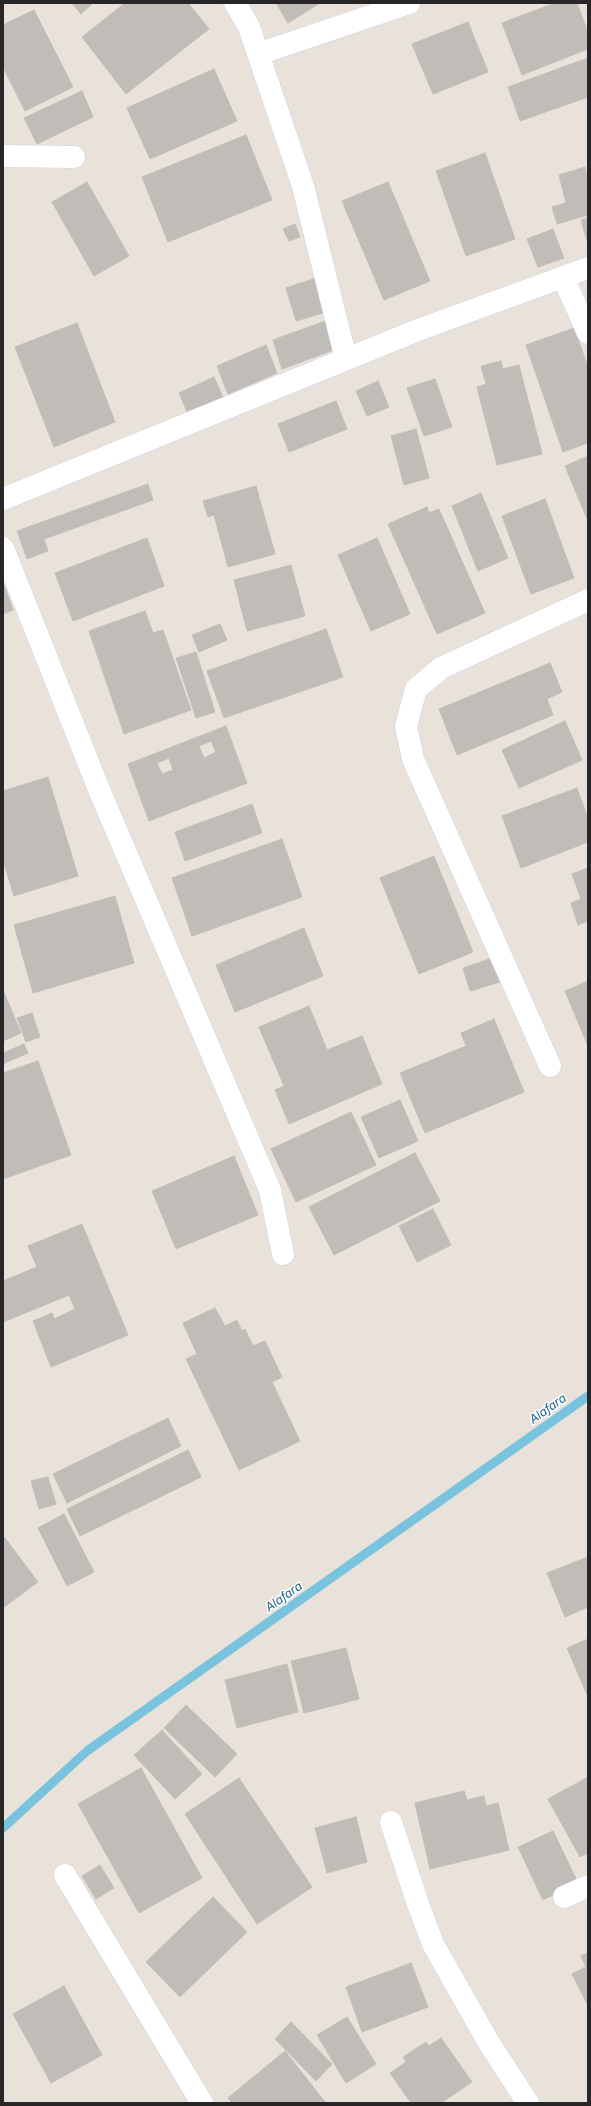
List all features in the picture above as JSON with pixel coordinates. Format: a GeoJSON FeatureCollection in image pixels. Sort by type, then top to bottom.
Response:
{"type":"FeatureCollection","features":[{"type":"Feature","properties":{"kind":"street"},"geometry":{"type":"LineString","coordinates":[[235,3],[249,27],[303,186],[346,359]]}},
{"type":"Feature","properties":{"kind":"street"},"geometry":{"type":"LineString","coordinates":[[258,54],[409,3]]}},
{"type":"Feature","properties":{"kind":"street"},"geometry":{"type":"LineString","coordinates":[[3,156],[74,157]]}},
{"type":"Feature","properties":{"kind":"street"},"geometry":{"type":"LineString","coordinates":[[3,499],[418,330],[588,268]]}},
{"type":"Feature","properties":{"kind":"street"},"geometry":{"type":"LineString","coordinates":[[563,277],[588,332]]}},
{"type":"Feature","properties":{"kind":"street"},"geometry":{"type":"LineString","coordinates":[[3,548],[100,792],[270,1190],[283,1254]]}},
{"type":"Feature","properties":{"kind":"street"},"geometry":{"type":"LineString","coordinates":[[550,1066],[413,759],[406,726],[416,689],[441,668],[588,600]]}},
{"type":"Feature","properties":{"kind":"street"},"geometry":{"type":"LineString","coordinates":[[391,1822],[433,1944],[489,2043],[528,2103]]}},
{"type":"Feature","properties":{"kind":"street"},"geometry":{"type":"LineString","coordinates":[[65,1875],[202,2103]]}},
{"type":"Feature","properties":{"kind":"street"},"geometry":{"type":"LineString","coordinates":[[564,1897],[588,1886]]}},
{"type":"Feature","properties":{"kind":"building"},"geometry":{"type":"Polygon","coordinates":[[[72,3],[93,3],[81,14],[72,3]]]}},
{"type":"Feature","properties":{"kind":"building"},"geometry":{"type":"Polygon","coordinates":[[[125,3],[188,3],[209,29],[126,94],[82,37],[125,3]]]}},
{"type":"Feature","properties":{"kind":"building"},"geometry":{"type":"Polygon","coordinates":[[[276,3],[320,3],[288,23],[276,3]]]}},
{"type":"Feature","properties":{"kind":"building"},"geometry":{"type":"Polygon","coordinates":[[[555,3],[577,3],[588,32],[588,49],[522,75],[502,23],[555,3]]]}},
{"type":"Feature","properties":{"kind":"building"},"geometry":{"type":"Polygon","coordinates":[[[34,10],[73,87],[25,111],[3,67],[3,25],[34,10]]]}},
{"type":"Feature","properties":{"kind":"building"},"geometry":{"type":"Polygon","coordinates":[[[468,22],[488,72],[433,94],[412,44],[468,22]]]}},
{"type":"Feature","properties":{"kind":"building"},"geometry":{"type":"Polygon","coordinates":[[[588,58],[588,97],[520,121],[508,87],[588,58]]]}},
{"type":"Feature","properties":{"kind":"building"},"geometry":{"type":"Polygon","coordinates":[[[214,69],[237,121],[150,159],[127,108],[214,69]]]}},
{"type":"Feature","properties":{"kind":"building"},"geometry":{"type":"Polygon","coordinates":[[[82,91],[93,117],[37,144],[24,118],[82,91]]]}},
{"type":"Feature","properties":{"kind":"building"},"geometry":{"type":"Polygon","coordinates":[[[246,135],[272,200],[168,242],[142,177],[246,135]]]}},
{"type":"Feature","properties":{"kind":"building"},"geometry":{"type":"Polygon","coordinates":[[[485,153],[515,239],[466,256],[436,171],[485,153]]]}},
{"type":"Feature","properties":{"kind":"building"},"geometry":{"type":"Polygon","coordinates":[[[585,167],[588,179],[588,215],[557,224],[552,207],[566,203],[559,175],[585,167]]]}},
{"type":"Feature","properties":{"kind":"building"},"geometry":{"type":"Polygon","coordinates":[[[87,182],[129,256],[94,276],[52,202],[87,182]]]}},
{"type":"Feature","properties":{"kind":"building"},"geometry":{"type":"Polygon","coordinates":[[[388,182],[430,281],[384,300],[342,201],[388,182]]]}},
{"type":"Feature","properties":{"kind":"building"},"geometry":{"type":"Polygon","coordinates":[[[588,218],[588,241],[587,241],[581,220],[588,218]]]}},
{"type":"Feature","properties":{"kind":"building"},"geometry":{"type":"Polygon","coordinates":[[[295,224],[300,237],[289,241],[283,229],[295,224]]]}},
{"type":"Feature","properties":{"kind":"building"},"geometry":{"type":"Polygon","coordinates":[[[553,229],[564,258],[538,267],[527,239],[553,229]]]}},
{"type":"Feature","properties":{"kind":"building"},"geometry":{"type":"Polygon","coordinates":[[[319,277],[329,311],[296,321],[286,288],[319,277]]]}},
{"type":"Feature","properties":{"kind":"building"},"geometry":{"type":"Polygon","coordinates":[[[328,320],[339,348],[282,369],[273,340],[328,320]]]}},
{"type":"Feature","properties":{"kind":"building"},"geometry":{"type":"Polygon","coordinates":[[[77,323],[115,422],[54,447],[15,347],[77,323]]]}},
{"type":"Feature","properties":{"kind":"building"},"geometry":{"type":"Polygon","coordinates":[[[574,328],[588,367],[588,443],[563,452],[526,345],[574,328]]]}},
{"type":"Feature","properties":{"kind":"building"},"geometry":{"type":"Polygon","coordinates":[[[266,345],[277,373],[228,394],[217,366],[266,345]]]}},
{"type":"Feature","properties":{"kind":"building"},"geometry":{"type":"Polygon","coordinates":[[[501,361],[503,369],[519,365],[542,454],[497,465],[477,387],[486,384],[481,366],[501,361]]]}},
{"type":"Feature","properties":{"kind":"building"},"geometry":{"type":"Polygon","coordinates":[[[214,377],[224,400],[189,416],[179,393],[214,377]]]}},
{"type":"Feature","properties":{"kind":"building"},"geometry":{"type":"Polygon","coordinates":[[[435,379],[452,427],[424,436],[407,388],[435,379]]]}},
{"type":"Feature","properties":{"kind":"building"},"geometry":{"type":"Polygon","coordinates":[[[378,381],[389,407],[367,416],[356,391],[378,381]]]}},
{"type":"Feature","properties":{"kind":"building"},"geometry":{"type":"Polygon","coordinates":[[[336,401],[347,429],[289,452],[278,424],[336,401]]]}},
{"type":"Feature","properties":{"kind":"building"},"geometry":{"type":"Polygon","coordinates":[[[416,429],[429,478],[404,485],[391,436],[416,429]]]}},
{"type":"Feature","properties":{"kind":"building"},"geometry":{"type":"Polygon","coordinates":[[[588,456],[588,521],[565,466],[588,456]]]}},
{"type":"Feature","properties":{"kind":"building"},"geometry":{"type":"Polygon","coordinates":[[[148,484],[153,500],[44,539],[48,551],[27,559],[17,531],[148,484]]]}},
{"type":"Feature","properties":{"kind":"building"},"geometry":{"type":"Polygon","coordinates":[[[256,486],[275,554],[228,567],[214,515],[208,517],[203,501],[256,486]]]}},
{"type":"Feature","properties":{"kind":"building"},"geometry":{"type":"Polygon","coordinates":[[[481,493],[508,558],[478,571],[452,506],[481,493]]]}},
{"type":"Feature","properties":{"kind":"building"},"geometry":{"type":"Polygon","coordinates":[[[545,499],[574,578],[531,594],[502,516],[545,499]]]}},
{"type":"Feature","properties":{"kind":"building"},"geometry":{"type":"Polygon","coordinates":[[[427,507],[429,513],[439,509],[485,613],[437,634],[388,524],[427,507]]]}},
{"type":"Feature","properties":{"kind":"building"},"geometry":{"type":"Polygon","coordinates":[[[147,538],[164,586],[73,621],[55,573],[147,538]]]}},
{"type":"Feature","properties":{"kind":"building"},"geometry":{"type":"Polygon","coordinates":[[[377,538],[410,614],[371,631],[338,555],[377,538]]]}},
{"type":"Feature","properties":{"kind":"building"},"geometry":{"type":"Polygon","coordinates":[[[291,565],[305,616],[247,631],[234,580],[291,565]]]}},
{"type":"Feature","properties":{"kind":"building"},"geometry":{"type":"Polygon","coordinates":[[[3,582],[13,610],[3,614],[3,582]]]}},
{"type":"Feature","properties":{"kind":"building"},"geometry":{"type":"Polygon","coordinates":[[[145,611],[153,633],[163,630],[191,710],[124,734],[89,631],[145,611]]]}},
{"type":"Feature","properties":{"kind":"building"},"geometry":{"type":"Polygon","coordinates":[[[220,624],[227,640],[199,652],[192,635],[220,624]]]}},
{"type":"Feature","properties":{"kind":"building"},"geometry":{"type":"Polygon","coordinates":[[[326,629],[343,677],[224,718],[207,671],[326,629]]]}},
{"type":"Feature","properties":{"kind":"building"},"geometry":{"type":"Polygon","coordinates":[[[196,652],[215,712],[196,718],[176,658],[196,652]]]}},
{"type":"Feature","properties":{"kind":"building"},"geometry":{"type":"Polygon","coordinates":[[[550,663],[562,692],[547,699],[553,715],[457,755],[439,709],[550,663]]]}},
{"type":"Feature","properties":{"kind":"building"},"geometry":{"type":"Polygon","coordinates":[[[565,721],[582,760],[519,788],[502,750],[565,721]]]}},
{"type":"Feature","properties":{"kind":"building"},"geometry":{"type":"Polygon","coordinates":[[[226,726],[247,783],[149,821],[128,764],[226,726]],[[211,741],[199,746],[204,758],[216,752],[211,741]],[[169,758],[157,763],[162,774],[173,770],[169,758]]]}},
{"type":"Feature","properties":{"kind":"building"},"geometry":{"type":"Polygon","coordinates":[[[48,777],[78,876],[14,896],[3,860],[3,791],[48,777]]]}},
{"type":"Feature","properties":{"kind":"building"},"geometry":{"type":"Polygon","coordinates":[[[577,788],[588,818],[588,842],[521,868],[502,816],[577,788]]]}},
{"type":"Feature","properties":{"kind":"building"},"geometry":{"type":"Polygon","coordinates":[[[252,804],[262,833],[185,861],[175,832],[252,804]]]}},
{"type":"Feature","properties":{"kind":"building"},"geometry":{"type":"Polygon","coordinates":[[[282,839],[302,897],[192,936],[172,878],[282,839]]]}},
{"type":"Feature","properties":{"kind":"building"},"geometry":{"type":"Polygon","coordinates":[[[434,856],[473,952],[419,974],[380,878],[434,856]]]}},
{"type":"Feature","properties":{"kind":"building"},"geometry":{"type":"Polygon","coordinates":[[[588,868],[588,921],[578,925],[571,903],[581,899],[572,874],[588,868]]]}},
{"type":"Feature","properties":{"kind":"building"},"geometry":{"type":"Polygon","coordinates":[[[115,896],[134,963],[33,993],[14,925],[115,896]]]}},
{"type":"Feature","properties":{"kind":"building"},"geometry":{"type":"Polygon","coordinates":[[[304,928],[323,976],[235,1012],[216,965],[304,928]]]}},
{"type":"Feature","properties":{"kind":"building"},"geometry":{"type":"Polygon","coordinates":[[[492,958],[500,982],[470,991],[463,968],[492,958]]]}},
{"type":"Feature","properties":{"kind":"building"},"geometry":{"type":"Polygon","coordinates":[[[588,981],[588,1046],[565,991],[588,981]]]}},
{"type":"Feature","properties":{"kind":"building"},"geometry":{"type":"Polygon","coordinates":[[[3,990],[21,1033],[3,1041],[3,990]]]}},
{"type":"Feature","properties":{"kind":"building"},"geometry":{"type":"Polygon","coordinates":[[[309,1006],[327,1050],[362,1036],[382,1084],[289,1124],[275,1090],[284,1086],[259,1027],[309,1006]]]}},
{"type":"Feature","properties":{"kind":"building"},"geometry":{"type":"Polygon","coordinates":[[[32,1013],[40,1037],[26,1042],[17,1018],[32,1013]]]}},
{"type":"Feature","properties":{"kind":"building"},"geometry":{"type":"Polygon","coordinates":[[[494,1019],[524,1092],[425,1133],[400,1073],[466,1046],[461,1033],[494,1019]]]}},
{"type":"Feature","properties":{"kind":"building"},"geometry":{"type":"Polygon","coordinates":[[[24,1044],[28,1053],[3,1064],[3,1053],[24,1044]]]}},
{"type":"Feature","properties":{"kind":"building"},"geometry":{"type":"Polygon","coordinates":[[[38,1061],[71,1155],[3,1179],[3,1073],[38,1061]]]}},
{"type":"Feature","properties":{"kind":"building"},"geometry":{"type":"Polygon","coordinates":[[[400,1100],[418,1141],[379,1158],[361,1117],[400,1100]]]}},
{"type":"Feature","properties":{"kind":"building"},"geometry":{"type":"Polygon","coordinates":[[[351,1112],[376,1165],[296,1202],[271,1149],[351,1112]]]}},
{"type":"Feature","properties":{"kind":"building"},"geometry":{"type":"Polygon","coordinates":[[[415,1153],[440,1201],[334,1255],[309,1207],[415,1153]]]}},
{"type":"Feature","properties":{"kind":"building"},"geometry":{"type":"Polygon","coordinates":[[[234,1156],[258,1215],[176,1249],[152,1191],[234,1156]]]}},
{"type":"Feature","properties":{"kind":"building"},"geometry":{"type":"Polygon","coordinates":[[[433,1209],[451,1245],[417,1262],[399,1226],[433,1209]]]}},
{"type":"Feature","properties":{"kind":"building"},"geometry":{"type":"Polygon","coordinates":[[[82,1224],[128,1335],[51,1367],[33,1321],[52,1313],[54,1319],[75,1309],[69,1295],[3,1322],[3,1281],[37,1267],[28,1246],[82,1224]]]}},
{"type":"Feature","properties":{"kind":"building"},"geometry":{"type":"Polygon","coordinates":[[[215,1308],[225,1326],[237,1320],[242,1331],[245,1329],[253,1346],[265,1341],[282,1377],[272,1382],[300,1441],[239,1470],[186,1359],[197,1354],[183,1323],[215,1308]]]}},
{"type":"Feature","properties":{"kind":"building"},"geometry":{"type":"Polygon","coordinates":[[[168,1418],[181,1446],[67,1503],[53,1474],[168,1418]]]}},
{"type":"Feature","properties":{"kind":"building"},"geometry":{"type":"Polygon","coordinates":[[[188,1450],[201,1477],[80,1536],[67,1509],[188,1450]]]}},
{"type":"Feature","properties":{"kind":"building"},"geometry":{"type":"Polygon","coordinates":[[[48,1477],[56,1504],[39,1509],[31,1481],[48,1477]]]}},
{"type":"Feature","properties":{"kind":"building"},"geometry":{"type":"Polygon","coordinates":[[[64,1514],[94,1572],[67,1586],[38,1528],[64,1514]]]}},
{"type":"Feature","properties":{"kind":"building"},"geometry":{"type":"Polygon","coordinates":[[[5,1538],[38,1582],[4,1607],[3,1539],[5,1538]]]}},
{"type":"Feature","properties":{"kind":"building"},"geometry":{"type":"Polygon","coordinates":[[[588,1557],[588,1607],[565,1617],[547,1573],[588,1557]]]}},
{"type":"Feature","properties":{"kind":"building"},"geometry":{"type":"Polygon","coordinates":[[[588,1639],[588,1697],[567,1648],[588,1639]]]}},
{"type":"Feature","properties":{"kind":"building"},"geometry":{"type":"Polygon","coordinates":[[[346,1648],[359,1699],[304,1713],[291,1661],[346,1648]]]}},
{"type":"Feature","properties":{"kind":"building"},"geometry":{"type":"Polygon","coordinates":[[[287,1664],[298,1712],[237,1728],[225,1680],[287,1664]]]}},
{"type":"Feature","properties":{"kind":"building"},"geometry":{"type":"Polygon","coordinates":[[[186,1705],[237,1754],[215,1777],[164,1728],[186,1705]]]}},
{"type":"Feature","properties":{"kind":"building"},"geometry":{"type":"Polygon","coordinates":[[[162,1730],[202,1774],[175,1799],[134,1755],[162,1730]]]}},
{"type":"Feature","properties":{"kind":"building"},"geometry":{"type":"Polygon","coordinates":[[[141,1768],[202,1878],[139,1913],[78,1804],[141,1768]]]}},
{"type":"Feature","properties":{"kind":"building"},"geometry":{"type":"Polygon","coordinates":[[[588,1777],[588,1853],[580,1857],[548,1799],[588,1777]]]}},
{"type":"Feature","properties":{"kind":"building"},"geometry":{"type":"Polygon","coordinates":[[[239,1778],[312,1887],[257,1924],[185,1814],[239,1778]]]}},
{"type":"Feature","properties":{"kind":"building"},"geometry":{"type":"Polygon","coordinates":[[[464,1791],[467,1800],[484,1796],[486,1806],[498,1803],[509,1850],[430,1869],[415,1803],[464,1791]]]}},
{"type":"Feature","properties":{"kind":"building"},"geometry":{"type":"Polygon","coordinates":[[[356,1817],[367,1862],[327,1873],[315,1828],[356,1817]]]}},
{"type":"Feature","properties":{"kind":"building"},"geometry":{"type":"Polygon","coordinates":[[[553,1831],[578,1883],[543,1900],[518,1847],[553,1831]]]}},
{"type":"Feature","properties":{"kind":"building"},"geometry":{"type":"Polygon","coordinates":[[[100,1865],[114,1888],[96,1899],[82,1876],[100,1865]]]}},
{"type":"Feature","properties":{"kind":"building"},"geometry":{"type":"Polygon","coordinates":[[[213,1897],[247,1932],[180,1997],[146,1962],[213,1897]]]}},
{"type":"Feature","properties":{"kind":"building"},"geometry":{"type":"Polygon","coordinates":[[[588,1953],[588,2006],[572,1974],[586,1967],[581,1956],[588,1953]]]}},
{"type":"Feature","properties":{"kind":"building"},"geometry":{"type":"Polygon","coordinates":[[[411,1963],[428,2007],[362,2032],[346,1987],[411,1963]]]}},
{"type":"Feature","properties":{"kind":"building"},"geometry":{"type":"Polygon","coordinates":[[[64,1986],[102,2055],[51,2083],[13,2014],[64,1986]]]}},
{"type":"Feature","properties":{"kind":"building"},"geometry":{"type":"Polygon","coordinates":[[[347,2017],[376,2064],[346,2083],[317,2035],[347,2017]]]}},
{"type":"Feature","properties":{"kind":"building"},"geometry":{"type":"Polygon","coordinates":[[[291,2022],[332,2064],[316,2081],[275,2039],[291,2022]]]}},
{"type":"Feature","properties":{"kind":"building"},"geometry":{"type":"Polygon","coordinates":[[[441,2038],[472,2082],[441,2103],[411,2103],[390,2073],[406,2062],[403,2057],[426,2042],[429,2046],[441,2038]]]}},
{"type":"Feature","properties":{"kind":"building"},"geometry":{"type":"Polygon","coordinates":[[[285,2051],[325,2102],[232,2103],[228,2098],[285,2051]]]}},
{"type":"Feature","properties":{"kind":"waterway","name":"Alafara"},"geometry":{"type":"LineString","coordinates":[[3,1828],[87,1751],[588,1396]]}}]}
